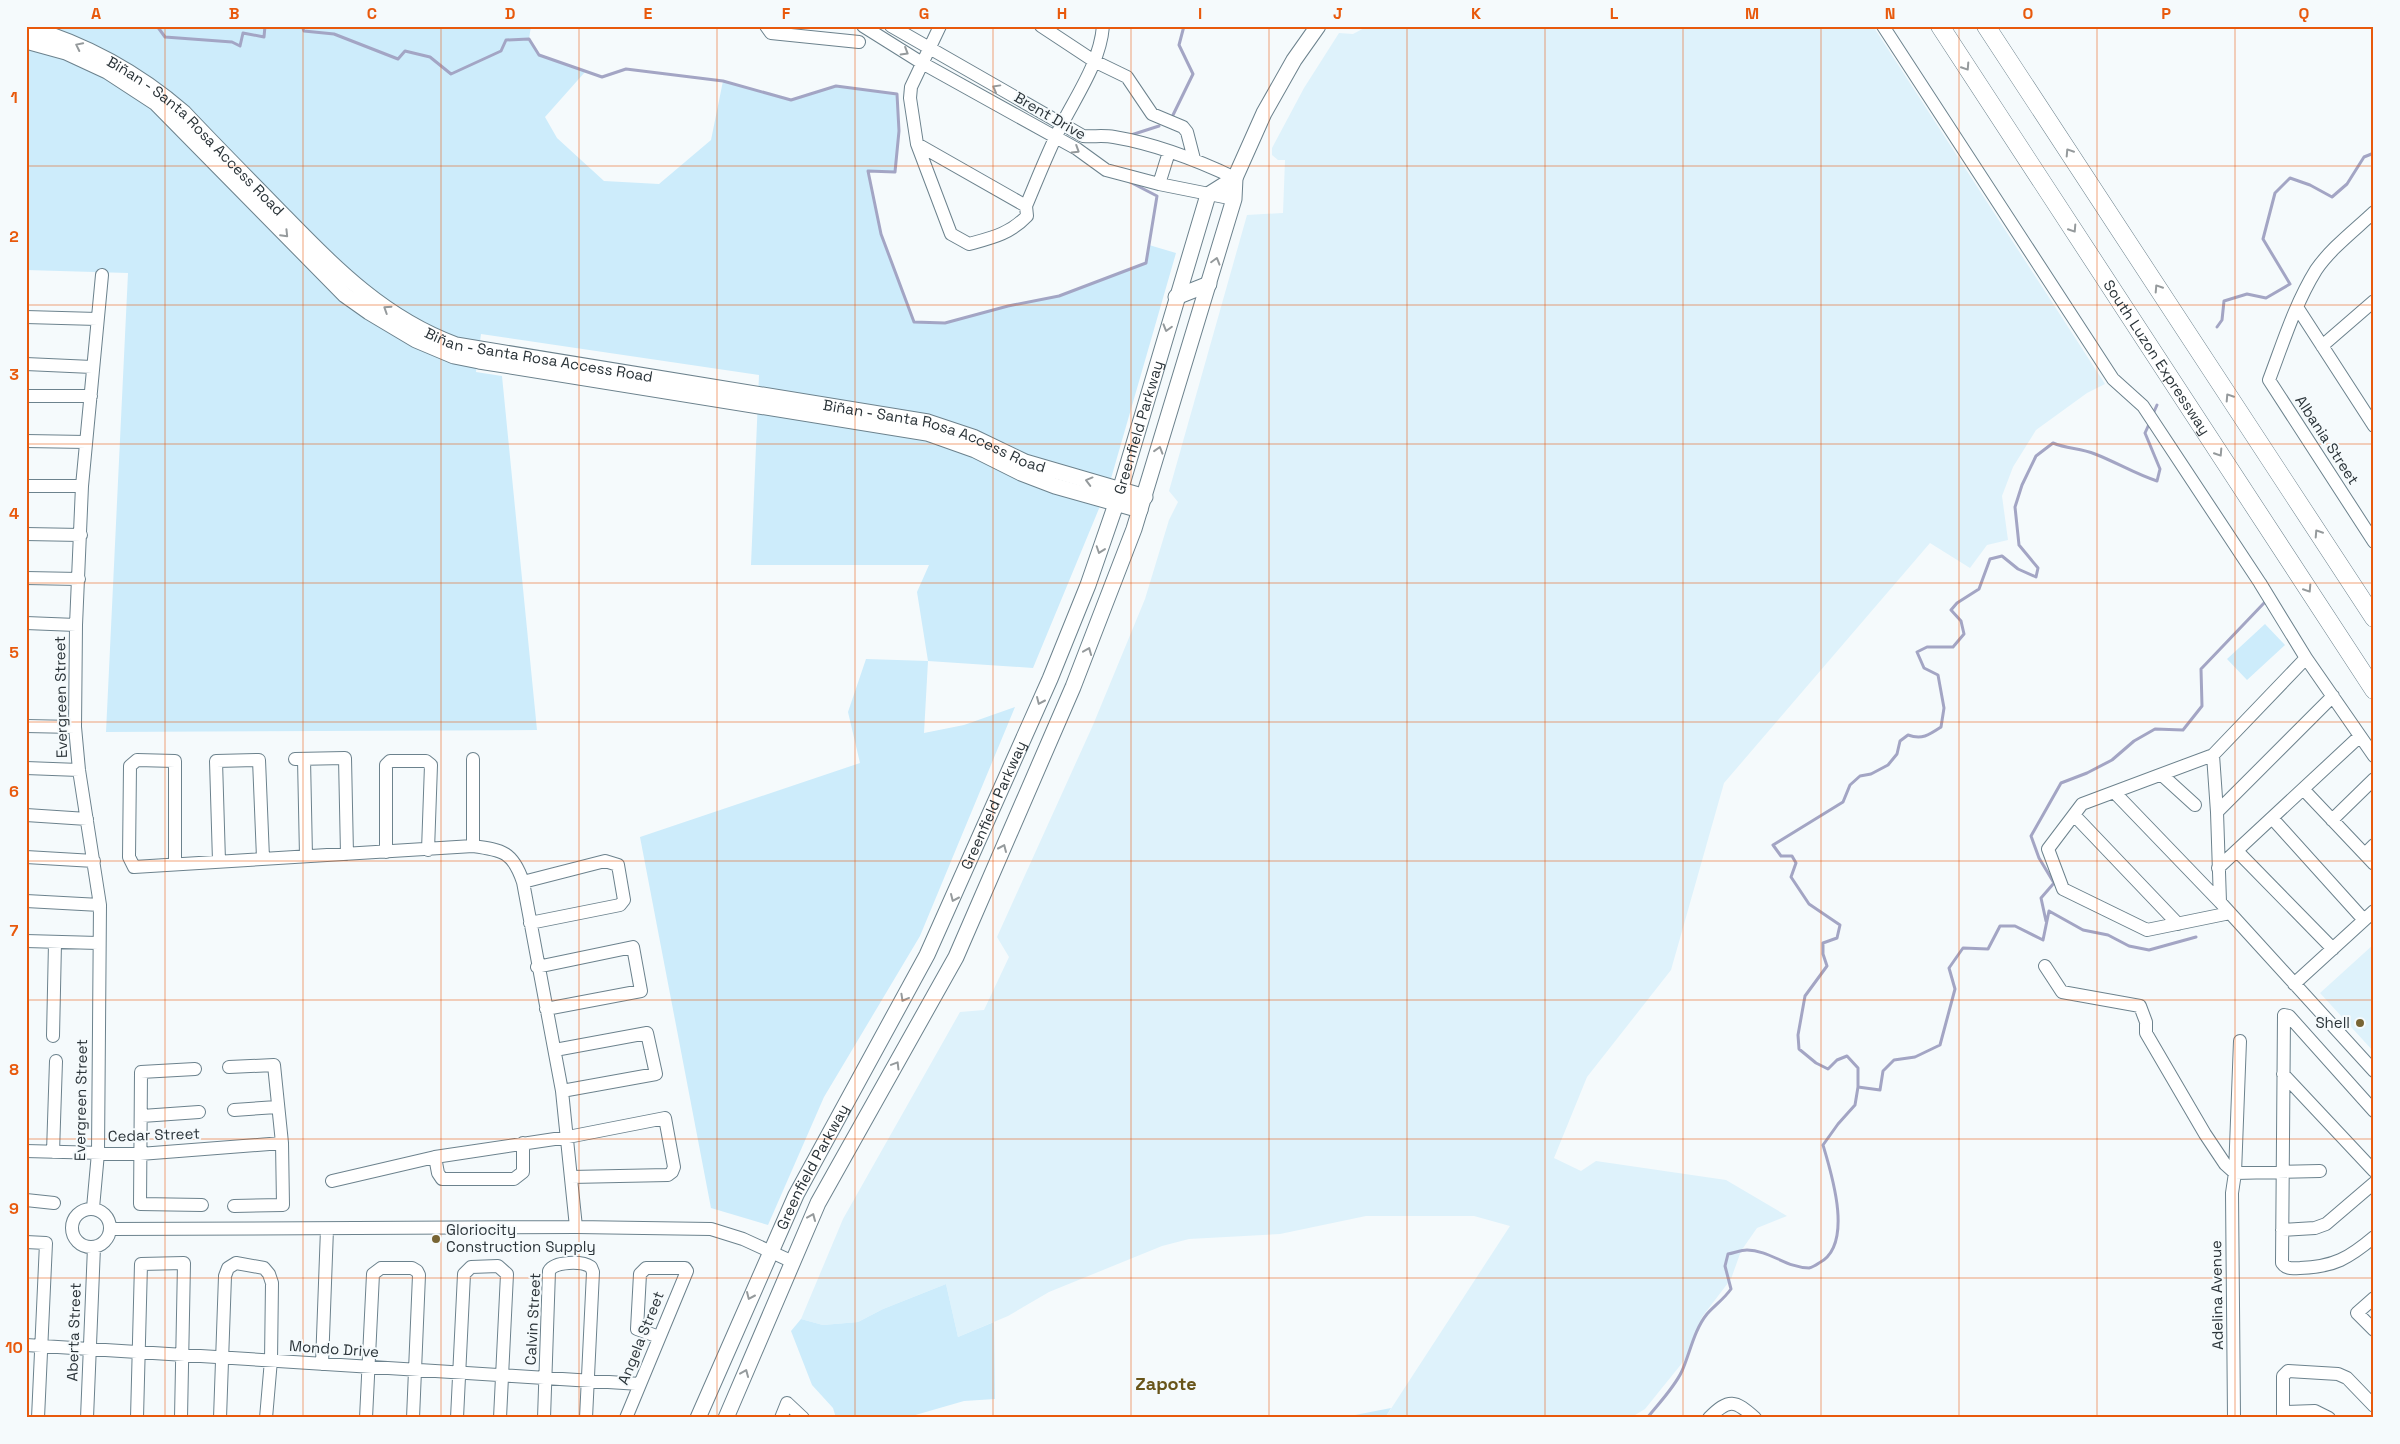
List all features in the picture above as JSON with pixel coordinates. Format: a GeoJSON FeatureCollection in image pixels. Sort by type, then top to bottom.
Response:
{"type":"FeatureCollection","features":[{"type":"Feature","properties":{"kind":"highway","name":"South Luzon Expressway"},"geometry":{"type":"LineString","coordinates":[[1940,26],[2374,690]]}},
{"type":"Feature","properties":{"kind":"highway"},"geometry":{"type":"LineString","coordinates":[[1986,26],[2374,618]]}},
{"type":"Feature","properties":{"kind":"highway"},"geometry":{"type":"LineString","coordinates":[[1997,26],[2010,63]]}},
{"type":"Feature","properties":{"kind":"main road","name":"Greenfield Parkway"},"geometry":{"type":"LineString","coordinates":[[726,1418],[818,1203],[956,957],[1074,687],[1143,504],[1234,199],[1235,178],[1272,96],[1318,26]]}},
{"type":"Feature","properties":{"kind":"main road","name":"Biñan - Santa Rosa Access Road"},"geometry":{"type":"LineString","coordinates":[[26,28],[73,42],[117,64],[162,94],[182,120],[346,295],[369,312],[416,340],[455,351],[786,406],[927,433],[975,450],[1021,473],[1143,504]]}},
{"type":"Feature","properties":{"kind":"main road","name":"Biñan - Santa Rosa Access Road"},"geometry":{"type":"LineString","coordinates":[[26,41],[66,52],[107,71],[182,120]]}},
{"type":"Feature","properties":{"kind":"main road"},"geometry":{"type":"LineString","coordinates":[[1208,195],[1235,178]]}},
{"type":"Feature","properties":{"kind":"main road","name":"Greenfield Parkway"},"geometry":{"type":"LineString","coordinates":[[698,1418],[800,1187],[927,955],[1050,679],[1088,585],[1118,497],[1176,297],[1208,195]]}},
{"type":"Feature","properties":{"kind":"main road"},"geometry":{"type":"LineString","coordinates":[[1176,297],[1209,284]]}},
{"type":"Feature","properties":{"kind":"main road"},"geometry":{"type":"LineString","coordinates":[[851,1095],[872,1107]]}},
{"type":"Feature","properties":{"kind":"street"},"geometry":{"type":"LineString","coordinates":[[766,26],[771,33],[859,42]]}},
{"type":"Feature","properties":{"kind":"street","name":"Brent Drive"},"geometry":{"type":"LineString","coordinates":[[864,26],[922,62],[1077,149],[1106,170],[1159,184],[1234,199]]}},
{"type":"Feature","properties":{"kind":"street","name":"Brent Drive"},"geometry":{"type":"LineString","coordinates":[[891,26],[928,49],[1083,136],[1114,137],[1169,152],[1194,159],[1235,178]]}},
{"type":"Feature","properties":{"kind":"street"},"geometry":{"type":"LineString","coordinates":[[940,26],[911,87],[910,98],[917,144],[951,234],[968,244],[1000,236],[1017,227],[1027,216],[1026,206],[1055,138],[1094,61],[1102,39],[1102,26]]}},
{"type":"Feature","properties":{"kind":"street"},"geometry":{"type":"LineString","coordinates":[[1041,26],[1094,61],[1127,77],[1152,114],[1183,127],[1194,159]]}},
{"type":"Feature","properties":{"kind":"street"},"geometry":{"type":"LineString","coordinates":[[1883,26],[2113,379],[2143,406],[2306,658],[2374,756]]}},
{"type":"Feature","properties":{"kind":"street"},"geometry":{"type":"LineString","coordinates":[[917,144],[1026,206]]}},
{"type":"Feature","properties":{"kind":"street"},"geometry":{"type":"LineString","coordinates":[[1159,184],[1169,152]]}},
{"type":"Feature","properties":{"kind":"street"},"geometry":{"type":"LineString","coordinates":[[2374,212],[2335,248],[2317,269],[2297,307],[2374,426]]}},
{"type":"Feature","properties":{"kind":"street","name":"Evergreen Street"},"geometry":{"type":"LineString","coordinates":[[93,1208],[98,1153],[98,943],[100,905],[79,770],[75,727],[76,625],[82,486],[102,275]]}},
{"type":"Feature","properties":{"kind":"street"},"geometry":{"type":"LineString","coordinates":[[2322,346],[2373,303]]}},
{"type":"Feature","properties":{"kind":"street","name":"Albania Street"},"geometry":{"type":"LineString","coordinates":[[2297,307],[2269,380],[2374,542]]}},
{"type":"Feature","properties":{"kind":"street"},"geometry":{"type":"LineString","coordinates":[[26,317],[98,318]]}},
{"type":"Feature","properties":{"kind":"street"},"geometry":{"type":"LineString","coordinates":[[26,364],[92,367]]}},
{"type":"Feature","properties":{"kind":"street"},"geometry":{"type":"LineString","coordinates":[[26,396],[90,396]]}},
{"type":"Feature","properties":{"kind":"street"},"geometry":{"type":"LineString","coordinates":[[26,441],[86,442]]}},
{"type":"Feature","properties":{"kind":"street"},"geometry":{"type":"LineString","coordinates":[[26,486],[82,486]]}},
{"type":"Feature","properties":{"kind":"street"},"geometry":{"type":"LineString","coordinates":[[26,534],[81,535]]}},
{"type":"Feature","properties":{"kind":"street"},"geometry":{"type":"LineString","coordinates":[[26,578],[79,579]]}},
{"type":"Feature","properties":{"kind":"street"},"geometry":{"type":"LineString","coordinates":[[26,623],[76,625]]}},
{"type":"Feature","properties":{"kind":"street"},"geometry":{"type":"LineString","coordinates":[[2230,913],[2147,930],[2064,889],[2048,849],[2082,804],[2116,794],[2213,755],[2306,658]]}},
{"type":"Feature","properties":{"kind":"street"},"geometry":{"type":"LineString","coordinates":[[2217,812],[2333,696]]}},
{"type":"Feature","properties":{"kind":"street"},"geometry":{"type":"LineString","coordinates":[[26,726],[75,727]]}},
{"type":"Feature","properties":{"kind":"street"},"geometry":{"type":"LineString","coordinates":[[2218,868],[2360,736]]}},
{"type":"Feature","properties":{"kind":"street"},"geometry":{"type":"LineString","coordinates":[[2213,755],[2220,902]]}},
{"type":"Feature","properties":{"kind":"street"},"geometry":{"type":"LineString","coordinates":[[306,856],[299,759],[345,758],[347,854]]}},
{"type":"Feature","properties":{"kind":"street"},"geometry":{"type":"LineString","coordinates":[[473,759],[473,846]]}},
{"type":"Feature","properties":{"kind":"street"},"geometry":{"type":"LineString","coordinates":[[175,864],[175,761],[136,760],[130,766],[129,857],[134,868],[263,858],[473,846],[490,848],[504,853],[517,863],[523,882],[562,1092],[576,1227]]}},
{"type":"Feature","properties":{"kind":"street"},"geometry":{"type":"LineString","coordinates":[[218,861],[216,761],[259,760],[263,858]]}},
{"type":"Feature","properties":{"kind":"street"},"geometry":{"type":"LineString","coordinates":[[386,852],[386,765],[390,761],[426,762],[431,764],[428,850]]}},
{"type":"Feature","properties":{"kind":"street"},"geometry":{"type":"LineString","coordinates":[[26,768],[79,770]]}},
{"type":"Feature","properties":{"kind":"street"},"geometry":{"type":"LineString","coordinates":[[2162,776],[2195,805]]}},
{"type":"Feature","properties":{"kind":"street"},"geometry":{"type":"LineString","coordinates":[[2332,820],[2374,779]]}},
{"type":"Feature","properties":{"kind":"street"},"geometry":{"type":"LineString","coordinates":[[2303,789],[2369,859],[2374,845]]}},
{"type":"Feature","properties":{"kind":"street"},"geometry":{"type":"LineString","coordinates":[[2116,794],[2220,902],[2374,1071]]}},
{"type":"Feature","properties":{"kind":"street"},"geometry":{"type":"LineString","coordinates":[[26,815],[86,818]]}},
{"type":"Feature","properties":{"kind":"street"},"geometry":{"type":"LineString","coordinates":[[2074,815],[2178,924]]}},
{"type":"Feature","properties":{"kind":"street"},"geometry":{"type":"LineString","coordinates":[[2272,818],[2369,916],[2294,984]]}},
{"type":"Feature","properties":{"kind":"street"},"geometry":{"type":"LineString","coordinates":[[2237,850],[2333,949]]}},
{"type":"Feature","properties":{"kind":"street"},"geometry":{"type":"LineString","coordinates":[[26,857],[94,861]]}},
{"type":"Feature","properties":{"kind":"street"},"geometry":{"type":"LineString","coordinates":[[523,882],[589,864],[606,861],[612,862],[618,865],[624,900],[620,905],[530,923]]}},
{"type":"Feature","properties":{"kind":"street"},"geometry":{"type":"LineString","coordinates":[[26,901],[100,905]]}},
{"type":"Feature","properties":{"kind":"street"},"geometry":{"type":"LineString","coordinates":[[26,941],[98,943]]}},
{"type":"Feature","properties":{"kind":"street"},"geometry":{"type":"LineString","coordinates":[[53,1036],[55,943]]}},
{"type":"Feature","properties":{"kind":"street"},"geometry":{"type":"LineString","coordinates":[[538,967],[633,947],[641,991],[546,1009]]}},
{"type":"Feature","properties":{"kind":"street"},"geometry":{"type":"LineString","coordinates":[[2045,966],[2059,988],[2066,994],[2140,1006],[2146,1022],[2146,1033],[2205,1134],[2225,1164],[2235,1173],[2282,1170],[2320,1171]]}},
{"type":"Feature","properties":{"kind":"street"},"geometry":{"type":"LineString","coordinates":[[2374,1111],[2286,1015],[2283,1018],[2282,1263],[2289,1268],[2315,1268],[2335,1264],[2353,1255],[2374,1236]]}},
{"type":"Feature","properties":{"kind":"street"},"geometry":{"type":"LineString","coordinates":[[555,1050],[647,1033],[656,1074],[562,1092]]}},
{"type":"Feature","properties":{"kind":"street","name":"Adelina Avenue"},"geometry":{"type":"LineString","coordinates":[[2234,1418],[2232,1193],[2235,1173],[2240,1041]]}},
{"type":"Feature","properties":{"kind":"street"},"geometry":{"type":"LineString","coordinates":[[53,1152],[56,1061]]}},
{"type":"Feature","properties":{"kind":"street"},"geometry":{"type":"LineString","coordinates":[[229,1067],[274,1065],[282,1143],[283,1205],[234,1206]]}},
{"type":"Feature","properties":{"kind":"street"},"geometry":{"type":"LineString","coordinates":[[195,1069],[141,1072],[140,1204],[202,1206]]}},
{"type":"Feature","properties":{"kind":"street"},"geometry":{"type":"LineString","coordinates":[[2283,1074],[2374,1171]]}},
{"type":"Feature","properties":{"kind":"street"},"geometry":{"type":"LineString","coordinates":[[234,1110],[277,1107]]}},
{"type":"Feature","properties":{"kind":"street"},"geometry":{"type":"LineString","coordinates":[[142,1116],[199,1112]]}},
{"type":"Feature","properties":{"kind":"street"},"geometry":{"type":"LineString","coordinates":[[332,1181],[435,1157],[568,1137],[665,1118],[674,1167],[668,1175],[571,1177]]}},
{"type":"Feature","properties":{"kind":"street","name":"Cedar Street"},"geometry":{"type":"LineString","coordinates":[[26,1152],[140,1154],[282,1143]]}},
{"type":"Feature","properties":{"kind":"street"},"geometry":{"type":"LineString","coordinates":[[435,1157],[438,1173],[442,1179],[514,1178],[523,1172],[523,1143]]}},
{"type":"Feature","properties":{"kind":"street"},"geometry":{"type":"LineString","coordinates":[[2282,1230],[2315,1228],[2326,1224],[2374,1183]]}},
{"type":"Feature","properties":{"kind":"street"},"geometry":{"type":"LineString","coordinates":[[26,1200],[54,1203]]}},
{"type":"Feature","properties":{"kind":"street"},"geometry":{"type":"LineString","coordinates":[[93,1208],[108,1217],[111,1229],[108,1239],[94,1247],[88,1247],[76,1240],[72,1228],[76,1216],[86,1209],[93,1208]]}},
{"type":"Feature","properties":{"kind":"street"},"geometry":{"type":"LineString","coordinates":[[111,1229],[576,1227],[711,1229],[743,1239],[793,1262]]}},
{"type":"Feature","properties":{"kind":"street"},"geometry":{"type":"LineString","coordinates":[[322,1364],[327,1229]]}},
{"type":"Feature","properties":{"kind":"street"},"geometry":{"type":"LineString","coordinates":[[26,1242],[46,1243],[38,1418]]}},
{"type":"Feature","properties":{"kind":"street","name":"Aberta Street"},"geometry":{"type":"LineString","coordinates":[[87,1418],[94,1247]]}},
{"type":"Feature","properties":{"kind":"street"},"geometry":{"type":"LineString","coordinates":[[137,1418],[141,1264],[184,1263],[181,1418]]}},
{"type":"Feature","properties":{"kind":"street"},"geometry":{"type":"LineString","coordinates":[[220,1418],[225,1276],[228,1268],[236,1263],[264,1268],[270,1274],[272,1283],[271,1360],[266,1418]]}},
{"type":"Feature","properties":{"kind":"street","name":"Calvin Street"},"geometry":{"type":"LineString","coordinates":[[546,1377],[549,1271],[558,1264],[586,1264],[591,1267],[593,1272],[588,1380]]}},
{"type":"Feature","properties":{"kind":"street"},"geometry":{"type":"LineString","coordinates":[[457,1418],[464,1274],[471,1266],[498,1266],[507,1274],[500,1418]]}},
{"type":"Feature","properties":{"kind":"street"},"geometry":{"type":"LineString","coordinates":[[366,1418],[373,1274],[381,1268],[412,1268],[419,1275],[414,1418]]}},
{"type":"Feature","properties":{"kind":"street","name":"Angela Street"},"geometry":{"type":"LineString","coordinates":[[626,1418],[687,1271],[685,1268],[646,1268],[640,1274],[637,1329],[658,1337]]}},
{"type":"Feature","properties":{"kind":"street"},"geometry":{"type":"LineString","coordinates":[[2374,1298],[2357,1313],[2374,1330]]}},
{"type":"Feature","properties":{"kind":"street","name":"Mondo Drive"},"geometry":{"type":"LineString","coordinates":[[26,1345],[640,1384]]}},
{"type":"Feature","properties":{"kind":"street"},"geometry":{"type":"LineString","coordinates":[[2327,1417],[2314,1411],[2283,1415],[2285,1372],[2326,1372],[2338,1374],[2348,1378],[2374,1406]]}},
{"type":"Feature","properties":{"kind":"street"},"geometry":{"type":"LineString","coordinates":[[544,1418],[546,1377]]}},
{"type":"Feature","properties":{"kind":"street"},"geometry":{"type":"LineString","coordinates":[[586,1418],[588,1380]]}},
{"type":"Feature","properties":{"kind":"street"},"geometry":{"type":"LineString","coordinates":[[781,1418],[787,1403],[803,1418]]}},
{"type":"Feature","properties":{"kind":"street"},"geometry":{"type":"LineString","coordinates":[[1709,1418],[1722,1405],[1732,1403],[1741,1405],[1755,1418]]}},
{"type":"Feature","properties":{"kind":"shaded area"},"geometry":{"type":"Polygon","coordinates":[[[26,26],[531,26],[529,39],[539,55],[585,72],[545,117],[557,138],[604,181],[659,184],[711,140],[723,81],[791,100],[836,86],[897,94],[899,131],[895,172],[868,171],[881,234],[914,322],[945,323],[1008,306],[1059,296],[1145,263],[1149,245],[1176,253],[1110,482],[1033,668],[928,661],[917,592],[929,565],[751,565],[759,375],[481,334],[476,372],[502,376],[537,730],[106,732],[128,273],[26,270],[26,26]]]}},
{"type":"Feature","properties":{"kind":"shaded area"},"geometry":{"type":"Polygon","coordinates":[[[1368,26],[1873,26],[2105,384],[2087,393],[2036,430],[2013,467],[2002,496],[2008,540],[1987,545],[1970,568],[1930,543],[1724,783],[1671,970],[1587,1077],[1554,1158],[1581,1171],[1596,1161],[1726,1180],[1787,1216],[1757,1228],[1741,1251],[1731,1279],[1702,1317],[1687,1357],[1645,1409],[1630,1418],[1385,1418],[1510,1226],[1474,1216],[1366,1216],[1280,1234],[1189,1239],[1162,1246],[1049,1292],[1008,1316],[958,1337],[946,1284],[883,1309],[858,1322],[823,1325],[801,1319],[843,1219],[960,1012],[984,1010],[1009,957],[997,937],[1093,725],[1145,599],[1169,520],[1178,502],[1169,491],[1247,215],[1283,213],[1285,160],[1278,160],[1272,155],[1272,148],[1304,88],[1339,33],[1353,34],[1368,26]]]}},
{"type":"Feature","properties":{"kind":"shaded area"},"geometry":{"type":"Polygon","coordinates":[[[2265,624],[2285,645],[2247,680],[2227,659],[2265,624]]]}},
{"type":"Feature","properties":{"kind":"shaded area"},"geometry":{"type":"Polygon","coordinates":[[[866,659],[928,661],[924,733],[964,725],[1015,707],[920,936],[824,1097],[768,1225],[711,1208],[640,837],[860,763],[848,712],[866,659]]]}},
{"type":"Feature","properties":{"kind":"shaded area","name":"Shell"},"geometry":{"type":"Polygon","coordinates":[[[2374,944],[2374,1052],[2320,993],[2374,944]]]}},
{"type":"Feature","properties":{"kind":"shaded area"},"geometry":{"type":"Polygon","coordinates":[[[946,1284],[958,1337],[994,1322],[995,1399],[964,1401],[905,1418],[836,1418],[833,1408],[812,1385],[791,1331],[801,1319],[823,1325],[858,1322],[883,1309],[946,1284]]]}},
{"type":"Feature","properties":{"kind":"shaded area"},"geometry":{"type":"Polygon","coordinates":[[[1391,1408],[1385,1418],[1354,1418],[1355,1415],[1391,1408]]]}},
{"type":"Feature","properties":{"kind":"waterway"},"geometry":{"type":"LineString","coordinates":[[157,26],[165,37],[232,42],[240,46],[243,33],[264,37],[265,26]]}},
{"type":"Feature","properties":{"kind":"waterway"},"geometry":{"type":"LineString","coordinates":[[302,26],[304,31],[334,34],[398,59],[405,51],[430,57],[451,74],[501,51],[506,40],[529,39],[539,55],[602,77],[626,69],[723,81],[791,100],[836,86],[897,94],[899,131],[895,172],[868,171],[881,234],[914,322],[945,323],[1008,306],[1059,296],[1146,263],[1157,196],[1130,182]]}},
{"type":"Feature","properties":{"kind":"waterway"},"geometry":{"type":"LineString","coordinates":[[1173,115],[1193,74],[1179,45],[1184,26]]}},
{"type":"Feature","properties":{"kind":"waterway"},"geometry":{"type":"LineString","coordinates":[[1131,135],[1159,126]]}},
{"type":"Feature","properties":{"kind":"waterway"},"geometry":{"type":"LineString","coordinates":[[2217,327],[2222,320],[2224,301],[2247,294],[2266,298],[2290,284],[2263,239],[2275,193],[2290,178],[2310,185],[2332,197],[2347,184],[2364,157],[2374,153]]}},
{"type":"Feature","properties":{"kind":"waterway"},"geometry":{"type":"LineString","coordinates":[[2153,414],[2157,405]]}},
{"type":"Feature","properties":{"kind":"waterway"},"geometry":{"type":"LineString","coordinates":[[1647,1418],[1679,1377],[1695,1334],[1703,1320],[1731,1289],[1725,1266],[1728,1254],[1745,1250],[1755,1251],[1793,1265],[1809,1268],[1830,1254],[1836,1241],[1838,1226],[1835,1191],[1823,1145],[1855,1105],[1858,1087],[1858,1068],[1847,1056],[1837,1060],[1828,1069],[1816,1063],[1799,1049],[1798,1035],[1805,996],[1827,966],[1823,954],[1823,943],[1837,938],[1840,925],[1809,904],[1791,877],[1796,863],[1792,856],[1781,856],[1773,845],[1843,802],[1850,785],[1860,776],[1871,774],[1888,765],[1897,754],[1900,741],[1908,735],[1925,736],[1941,727],[1944,708],[1938,675],[1924,668],[1917,652],[1927,647],[1953,647],[1964,634],[1961,621],[1951,610],[1957,603],[1979,589],[1990,559],[2002,556],[2018,569],[2036,577],[2038,568],[2019,545],[2015,507],[2022,485],[2036,456],[2053,443],[2095,454],[2157,481],[2160,469],[2145,433],[2150,422]]}},
{"type":"Feature","properties":{"kind":"waterway"},"geometry":{"type":"LineString","coordinates":[[2046,921],[2041,898],[2054,883],[2039,858],[2031,836],[2061,783],[2087,773],[2112,760],[2134,741],[2155,729],[2183,730],[2202,706],[2201,669],[2265,602]]}},
{"type":"Feature","properties":{"kind":"waterway"},"geometry":{"type":"LineString","coordinates":[[1858,1087],[1880,1090],[1883,1071],[1894,1060],[1915,1057],[1940,1045],[1955,989],[1949,968],[1963,948],[1988,949],[2000,926],[2015,926],[2043,940],[2049,911],[2083,930],[2108,935],[2129,946],[2149,950],[2196,937]]}},
{"type":"Feature","properties":{"kind":"place","name":"Shell"},"geometry":{"type":"Point","coordinates":[2360,1023]}},
{"type":"Feature","properties":{"kind":"place","name":"Gloriocity Construction Supply"},"geometry":{"type":"Point","coordinates":[436,1239]}},
{"type":"Feature","properties":{"kind":"district","name":"Zapote"},"geometry":{"type":"Point","coordinates":[1166,1384]}}]}
